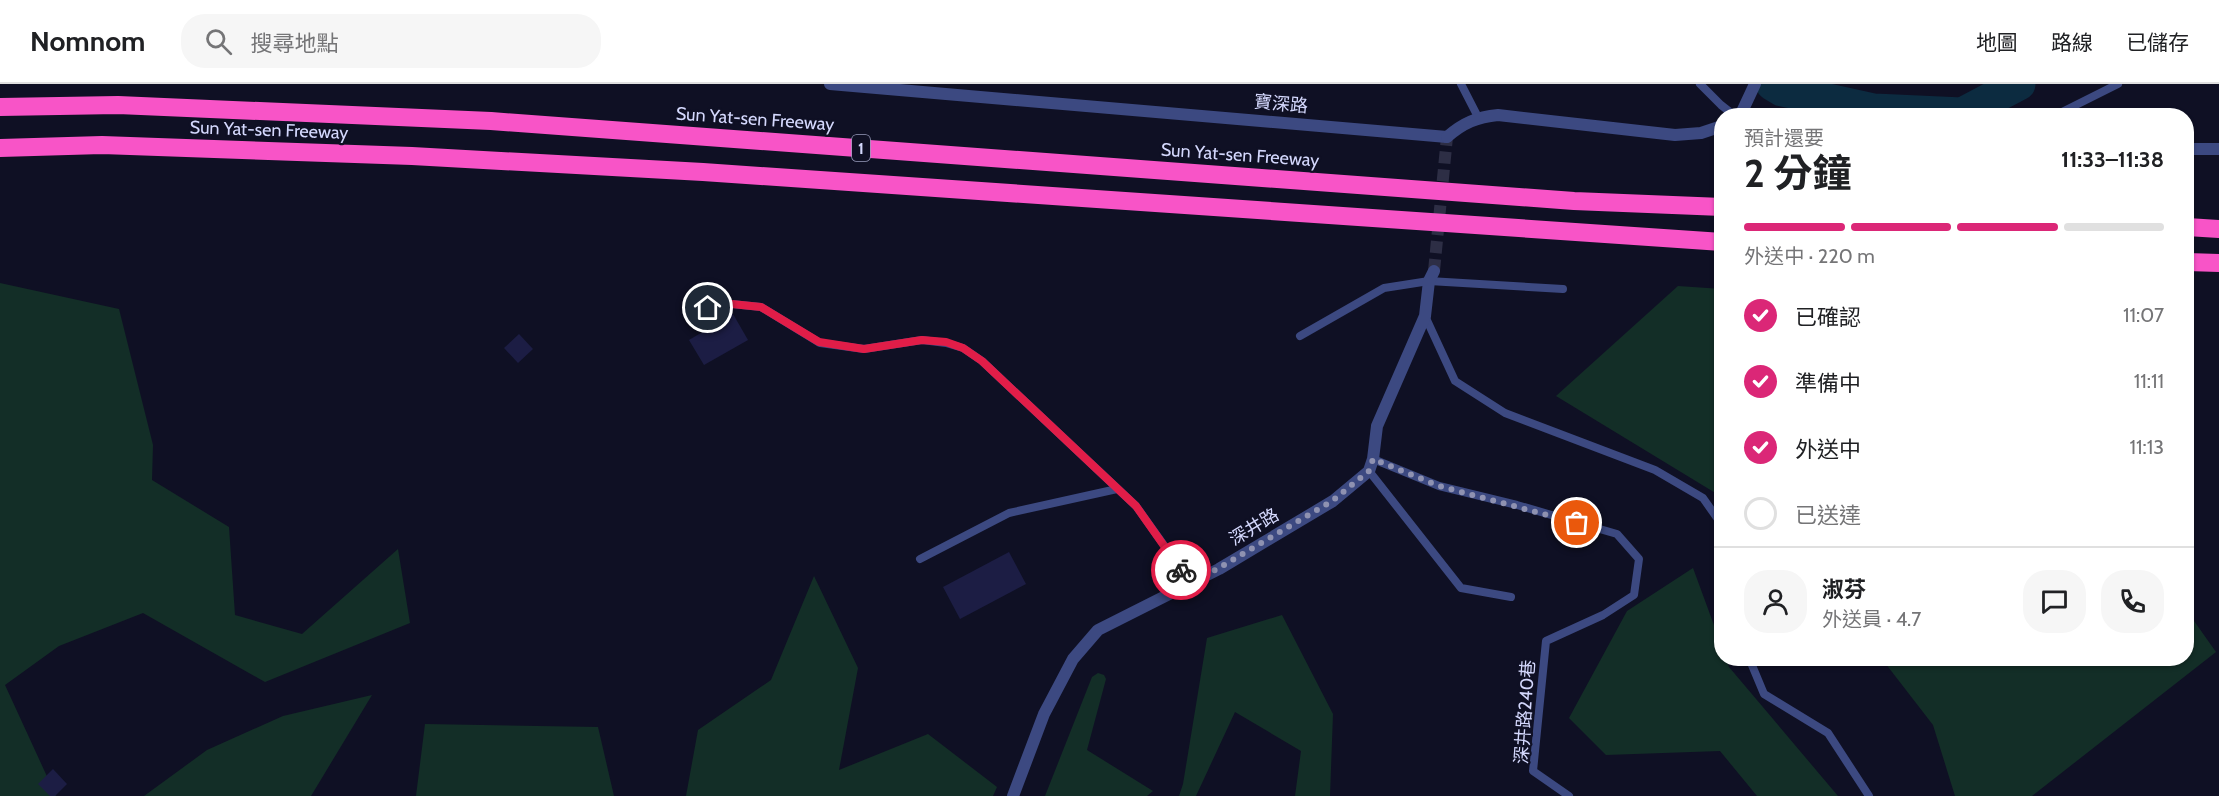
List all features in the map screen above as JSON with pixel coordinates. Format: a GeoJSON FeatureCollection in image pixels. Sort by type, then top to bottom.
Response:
{"type":"FeatureCollection","features":[{"type":"Feature","properties":{"kind":"highway","name":"Sun Yat-sen Freeway"},"geometry":{"type":"LineString","coordinates":[[0,107],[118,105],[491,121],[1574,201],[1714,207]]}},
{"type":"Feature","properties":{"kind":"highway","name":"Sun Yat-sen Freeway"},"geometry":{"type":"LineString","coordinates":[[0,148],[102,145],[412,156],[703,172],[1714,241]]}},
{"type":"Feature","properties":{"kind":"highway"},"geometry":{"type":"LineString","coordinates":[[2194,227],[2219,229]]}},
{"type":"Feature","properties":{"kind":"highway"},"geometry":{"type":"LineString","coordinates":[[2194,262],[2219,263]]}},
{"type":"Feature","properties":{"kind":"street","name":"寶深路"},"geometry":{"type":"LineString","coordinates":[[830,84],[1447,136],[1478,117],[1498,115],[1675,135],[1701,133],[1714,129]]}},
{"type":"Feature","properties":{"kind":"street"},"geometry":{"type":"LineString","coordinates":[[1744,108],[1755,84]]}},
{"type":"Feature","properties":{"kind":"street"},"geometry":{"type":"LineString","coordinates":[[2194,149],[2219,149]]}},
{"type":"Feature","properties":{"kind":"street"},"geometry":{"type":"LineString","coordinates":[[1369,471],[1373,459],[1377,426],[1425,316],[1432,276]]}},
{"type":"Feature","properties":{"kind":"street","name":"深井路"},"geometry":{"type":"LineString","coordinates":[[1013,796],[1044,714],[1073,658],[1098,630],[1219,568],[1332,501],[1369,471]]}},
{"type":"Feature","properties":{"kind":"lane"},"geometry":{"type":"LineString","coordinates":[[1461,84],[1478,117]]}},
{"type":"Feature","properties":{"kind":"lane"},"geometry":{"type":"LineString","coordinates":[[1700,84],[1725,108]]}},
{"type":"Feature","properties":{"kind":"lane"},"geometry":{"type":"LineString","coordinates":[[2070,108],[2118,84]]}},
{"type":"Feature","properties":{"kind":"lane"},"geometry":{"type":"LineString","coordinates":[[1300,336],[1384,288],[1432,276],[1563,289]]}},
{"type":"Feature","properties":{"kind":"lane"},"geometry":{"type":"LineString","coordinates":[[693,313],[722,303],[761,307],[819,342],[864,349],[922,340],[946,342],[963,348],[982,361],[1136,506],[1191,583]]}},
{"type":"Feature","properties":{"kind":"lane"},"geometry":{"type":"LineString","coordinates":[[1425,316],[1455,381],[1505,413],[1655,470],[1703,498],[1714,514]]}},
{"type":"Feature","properties":{"kind":"lane","name":"深井路240巷"},"geometry":{"type":"LineString","coordinates":[[1373,459],[1439,486],[1517,505],[1617,534],[1639,559],[1634,595],[1603,615],[1546,641],[1533,771],[1569,796]]}},
{"type":"Feature","properties":{"kind":"lane"},"geometry":{"type":"LineString","coordinates":[[1369,471],[1461,588],[1511,597]]}},
{"type":"Feature","properties":{"kind":"lane"},"geometry":{"type":"LineString","coordinates":[[920,559],[1009,513],[1117,489]]}},
{"type":"Feature","properties":{"kind":"lane"},"geometry":{"type":"LineString","coordinates":[[1752,666],[1764,694],[1828,733],[1869,796]]}},
{"type":"Feature","properties":{"kind":"green space"},"geometry":{"type":"Polygon","coordinates":[[[0,283],[119,309],[153,445],[152,480],[229,527],[235,615],[302,634],[398,549],[410,623],[265,682],[143,613],[59,646],[5,685],[56,796],[0,796],[0,283]]]}},
{"type":"Feature","properties":{"kind":"green space"},"geometry":{"type":"Polygon","coordinates":[[[1678,286],[1714,288],[1714,492],[1556,396],[1678,286]]]}},
{"type":"Feature","properties":{"kind":"green space"},"geometry":{"type":"Polygon","coordinates":[[[1693,568],[1714,625],[1714,666],[1729,666],[1838,796],[1757,796],[1720,751],[1606,755],[1569,718],[1627,611],[1693,568]]]}},
{"type":"Feature","properties":{"kind":"green space"},"geometry":{"type":"Polygon","coordinates":[[[814,576],[858,668],[839,770],[928,734],[997,787],[993,796],[686,796],[698,730],[771,680],[814,576]]]}},
{"type":"Feature","properties":{"kind":"green space"},"geometry":{"type":"Polygon","coordinates":[[[1282,615],[1333,714],[1330,796],[1295,796],[1301,751],[1235,712],[1196,796],[1179,796],[1183,784],[1207,638],[1282,615]]]}},
{"type":"Feature","properties":{"kind":"green space"},"geometry":{"type":"Polygon","coordinates":[[[2194,621],[2216,652],[2032,796],[1955,796],[1933,725],[1887,666],[2194,666],[2194,621]]]}},
{"type":"Feature","properties":{"kind":"green space"},"geometry":{"type":"Polygon","coordinates":[[[1098,673],[1104,675],[1106,679],[1087,750],[1153,791],[1147,796],[1045,796],[1092,677],[1098,673]]]}},
{"type":"Feature","properties":{"kind":"green space"},"geometry":{"type":"Polygon","coordinates":[[[372,695],[311,796],[144,796],[207,750],[283,716],[372,695]]]}},
{"type":"Feature","properties":{"kind":"green space"},"geometry":{"type":"Polygon","coordinates":[[[425,724],[598,727],[614,796],[416,796],[425,724]]]}},
{"type":"Feature","properties":{"kind":"building"},"geometry":{"type":"Polygon","coordinates":[[[733,314],[748,340],[704,365],[689,340],[733,314]]]}},
{"type":"Feature","properties":{"kind":"building"},"geometry":{"type":"Polygon","coordinates":[[[519,334],[533,349],[518,363],[504,348],[519,334]]]}},
{"type":"Feature","properties":{"kind":"building"},"geometry":{"type":"Polygon","coordinates":[[[1009,552],[1026,584],[960,619],[943,587],[1009,552]]]}},
{"type":"Feature","properties":{"kind":"building"},"geometry":{"type":"Polygon","coordinates":[[[53,769],[67,784],[55,796],[50,796],[38,784],[53,769]]]}},
{"type":"Feature","properties":{"kind":"waterway"},"geometry":{"type":"LineString","coordinates":[[1772,84],[1782,90],[1865,108]]}},
{"type":"Feature","properties":{"kind":"waterway"},"geometry":{"type":"LineString","coordinates":[[1973,108],[2019,84]]}},
{"type":"Feature","properties":{"kind":"tunnel"},"geometry":{"type":"LineString","coordinates":[[1434,271],[1447,137]]}},
{"type":"Feature","properties":{"kind":"way so far"},"geometry":{"type":"LineString","coordinates":[[1181,570],[1191,583],[1219,568],[1332,501],[1369,471],[1373,459],[1439,486],[1517,505],[1577,523]]}},
{"type":"Feature","properties":{"kind":"route"},"geometry":{"type":"LineString","coordinates":[[708,308],[722,303],[761,307],[819,342],[864,349],[922,340],[946,342],[963,348],[982,361],[1136,506],[1181,570]]}}]}
